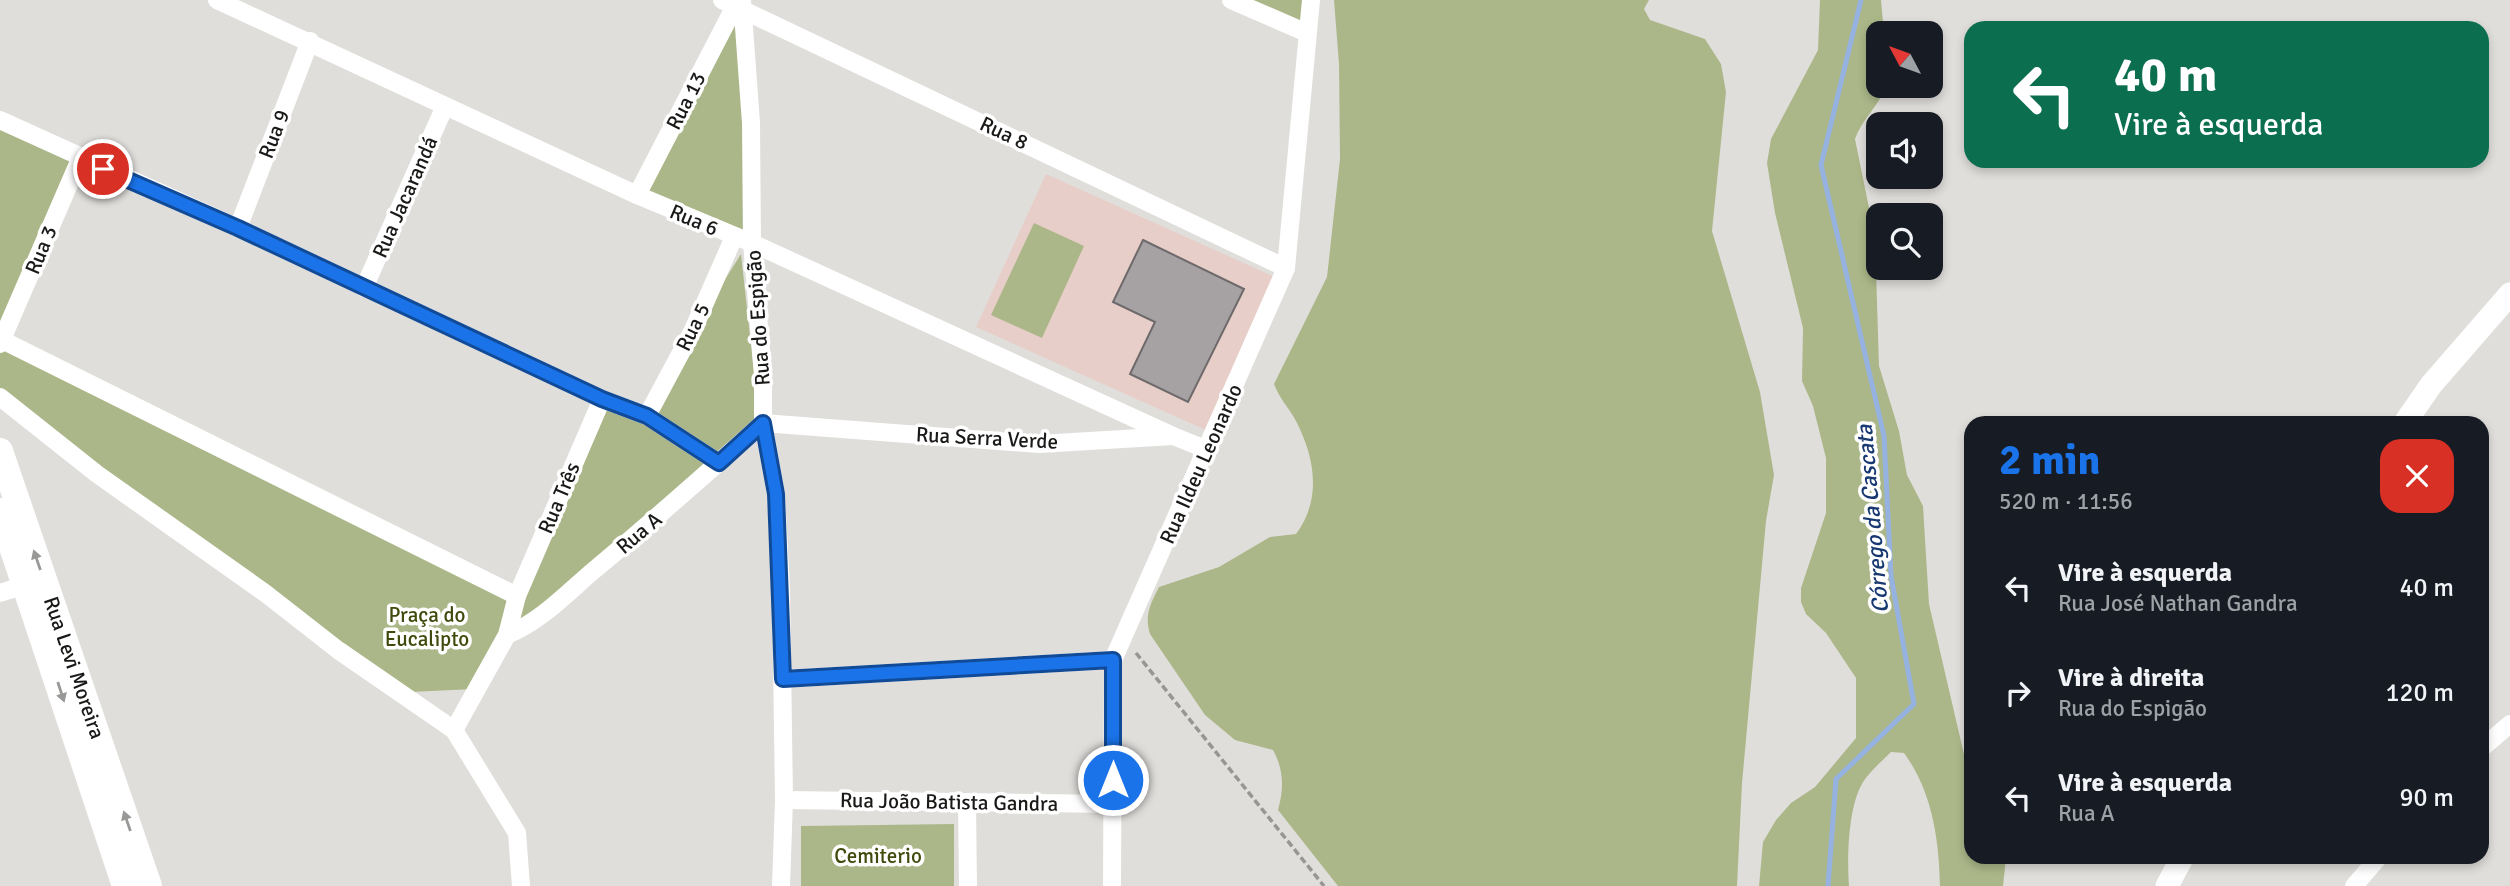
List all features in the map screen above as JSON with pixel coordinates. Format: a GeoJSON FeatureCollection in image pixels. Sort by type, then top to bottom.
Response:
{"type":"FeatureCollection","features":[{"type":"Feature","properties":{"kind":"main road","name":"Rua Levi Moreira"},"geometry":{"type":"LineString","coordinates":[[0,451],[149,886]]}},
{"type":"Feature","properties":{"kind":"main road","name":"Rua Levi Moreira"},"geometry":{"type":"LineString","coordinates":[[0,511],[125,886]]}},
{"type":"Feature","properties":{"kind":"street"},"geometry":{"type":"LineString","coordinates":[[1231,0],[1307,33]]}},
{"type":"Feature","properties":{"kind":"street","name":"Rua Ildeu Leonardo"},"geometry":{"type":"LineString","coordinates":[[1113,660],[1208,450],[1286,268],[1311,0]]}},
{"type":"Feature","properties":{"kind":"street","name":"Rua 6"},"geometry":{"type":"LineString","coordinates":[[224,2],[637,195],[752,243],[1173,436]]}},
{"type":"Feature","properties":{"kind":"street","name":"Rua 13"},"geometry":{"type":"LineString","coordinates":[[637,195],[735,4]]}},
{"type":"Feature","properties":{"kind":"street","name":"Rua do Espigão"},"geometry":{"type":"LineString","coordinates":[[735,4],[751,123],[752,243],[763,374],[763,423],[776,494],[785,800],[781,886]]}},
{"type":"Feature","properties":{"kind":"street","name":"Rua 8"},"geometry":{"type":"LineString","coordinates":[[735,4],[1286,268]]}},
{"type":"Feature","properties":{"kind":"street","name":"Rua 9"},"geometry":{"type":"LineString","coordinates":[[238,228],[310,41]]}},
{"type":"Feature","properties":{"kind":"street","name":"Rua Jacarandá"},"geometry":{"type":"LineString","coordinates":[[364,288],[445,106]]}},
{"type":"Feature","properties":{"kind":"street"},"geometry":{"type":"LineString","coordinates":[[0,120],[602,399],[647,416],[719,463]]}},
{"type":"Feature","properties":{"kind":"street","name":"Rua 3"},"geometry":{"type":"LineString","coordinates":[[1,342],[80,159]]}},
{"type":"Feature","properties":{"kind":"street","name":"Rua 5"},"geometry":{"type":"LineString","coordinates":[[647,416],[693,330],[734,237]]}},
{"type":"Feature","properties":{"kind":"street"},"geometry":{"type":"LineString","coordinates":[[2410,416],[2431,385],[2510,294]]}},
{"type":"Feature","properties":{"kind":"street"},"geometry":{"type":"LineString","coordinates":[[1,342],[517,596],[507,635],[454,730]]}},
{"type":"Feature","properties":{"kind":"street"},"geometry":{"type":"LineString","coordinates":[[0,397],[97,474],[265,593],[338,650],[454,730],[517,833],[521,886]]}},
{"type":"Feature","properties":{"kind":"street","name":"Rua Três"},"geometry":{"type":"LineString","coordinates":[[517,596],[602,399]]}},
{"type":"Feature","properties":{"kind":"street","name":"Rua Serra Verde"},"geometry":{"type":"LineString","coordinates":[[763,423],[1039,444],[1173,436],[1208,450]]}},
{"type":"Feature","properties":{"kind":"street","name":"Rua A"},"geometry":{"type":"LineString","coordinates":[[507,635],[533,621],[567,593],[763,423]]}},
{"type":"Feature","properties":{"kind":"street"},"geometry":{"type":"LineString","coordinates":[[0,593],[26,585]]}},
{"type":"Feature","properties":{"kind":"street"},"geometry":{"type":"LineString","coordinates":[[783,679],[1113,660],[1112,886]]}},
{"type":"Feature","properties":{"kind":"street"},"geometry":{"type":"LineString","coordinates":[[2489,742],[2510,724]]}},
{"type":"Feature","properties":{"kind":"street","name":"Rua João Batista Gandra"},"geometry":{"type":"LineString","coordinates":[[785,800],[1113,804]]}},
{"type":"Feature","properties":{"kind":"street"},"geometry":{"type":"LineString","coordinates":[[967,802],[968,886]]}},
{"type":"Feature","properties":{"kind":"street"},"geometry":{"type":"LineString","coordinates":[[2167,886],[2179,864]]}},
{"type":"Feature","properties":{"kind":"street"},"geometry":{"type":"LineString","coordinates":[[2354,886],[2373,864]]}},
{"type":"Feature","properties":{"kind":"path"},"geometry":{"type":"LineString","coordinates":[[1124,637],[1324,886]]}},
{"type":"Feature","properties":{"kind":"shaded area"},"geometry":{"type":"Polygon","coordinates":[[[1046,174],[1277,278],[1208,431],[976,327],[1046,174]]]}},
{"type":"Feature","properties":{"kind":"green space"},"geometry":{"type":"Polygon","coordinates":[[[1236,0],[1306,0],[1302,30],[1236,0]]]}},
{"type":"Feature","properties":{"kind":"green space"},"geometry":{"type":"Polygon","coordinates":[[[1334,0],[1649,0],[1644,9],[1650,20],[1705,39],[1721,64],[1726,92],[1712,231],[1760,392],[1774,475],[1766,521],[1742,783],[1737,886],[1338,886],[1278,810],[1282,780],[1273,750],[1235,740],[1205,715],[1150,634],[1148,615],[1159,587],[1219,567],[1270,537],[1296,534],[1310,507],[1313,478],[1308,449],[1296,421],[1274,384],[1327,277],[1340,159],[1339,64],[1334,0]]]}},
{"type":"Feature","properties":{"kind":"green space"},"geometry":{"type":"Polygon","coordinates":[[[1820,0],[1881,0],[1883,21],[1866,21],[1866,98],[1880,98],[1871,112],[1866,112],[1866,119],[1855,139],[1868,203],[1866,280],[1876,280],[1879,366],[1899,431],[1907,475],[1923,506],[1929,604],[1964,754],[1964,864],[2005,864],[2003,886],[1940,886],[1936,833],[1927,799],[1914,768],[1904,753],[1891,752],[1868,776],[1857,794],[1850,834],[1849,886],[1759,886],[1763,842],[1776,820],[1791,803],[1815,787],[1856,738],[1856,678],[1826,633],[1806,614],[1801,602],[1801,588],[1826,513],[1826,458],[1813,406],[1802,381],[1803,328],[1775,213],[1767,163],[1771,139],[1818,50],[1820,0]]]}},
{"type":"Feature","properties":{"kind":"green space"},"geometry":{"type":"Polygon","coordinates":[[[739,9],[749,240],[640,195],[739,9]]]}},
{"type":"Feature","properties":{"kind":"green space"},"geometry":{"type":"Polygon","coordinates":[[[0,119],[80,159],[0,337],[0,119]]]}},
{"type":"Feature","properties":{"kind":"green space"},"geometry":{"type":"Polygon","coordinates":[[[1034,223],[1084,246],[1042,338],[991,315],[1034,223]]]}},
{"type":"Feature","properties":{"kind":"green space"},"geometry":{"type":"Polygon","coordinates":[[[741,254],[759,418],[712,457],[652,415],[692,332],[741,254]]]}},
{"type":"Feature","properties":{"kind":"green space","name":"Praça do Eucalipto"},"geometry":{"type":"Polygon","coordinates":[[[0,343],[510,598],[506,628],[474,689],[410,692],[0,396],[0,343]]]}},
{"type":"Feature","properties":{"kind":"green space"},"geometry":{"type":"Polygon","coordinates":[[[609,404],[714,464],[510,632],[609,404]]]}},
{"type":"Feature","properties":{"kind":"green space","name":"Cemiterio"},"geometry":{"type":"Polygon","coordinates":[[[954,824],[954,886],[801,886],[801,826],[954,824]]]}},
{"type":"Feature","properties":{"kind":"building"},"geometry":{"type":"Polygon","coordinates":[[[1143,240],[1244,289],[1188,402],[1130,374],[1155,322],[1113,302],[1143,240]]]}},
{"type":"Feature","properties":{"kind":"waterway","name":"Córrego da Cascata"},"geometry":{"type":"LineString","coordinates":[[1828,886],[1836,779],[1914,704],[1891,576],[1884,436],[1821,165],[1861,0]]}},
{"type":"Feature","properties":{"kind":"route"},"geometry":{"type":"LineString","coordinates":[[103,169],[238,228],[602,399],[647,416],[719,463],[763,423],[776,494],[783,679],[1113,660],[1113,780]]}}]}
